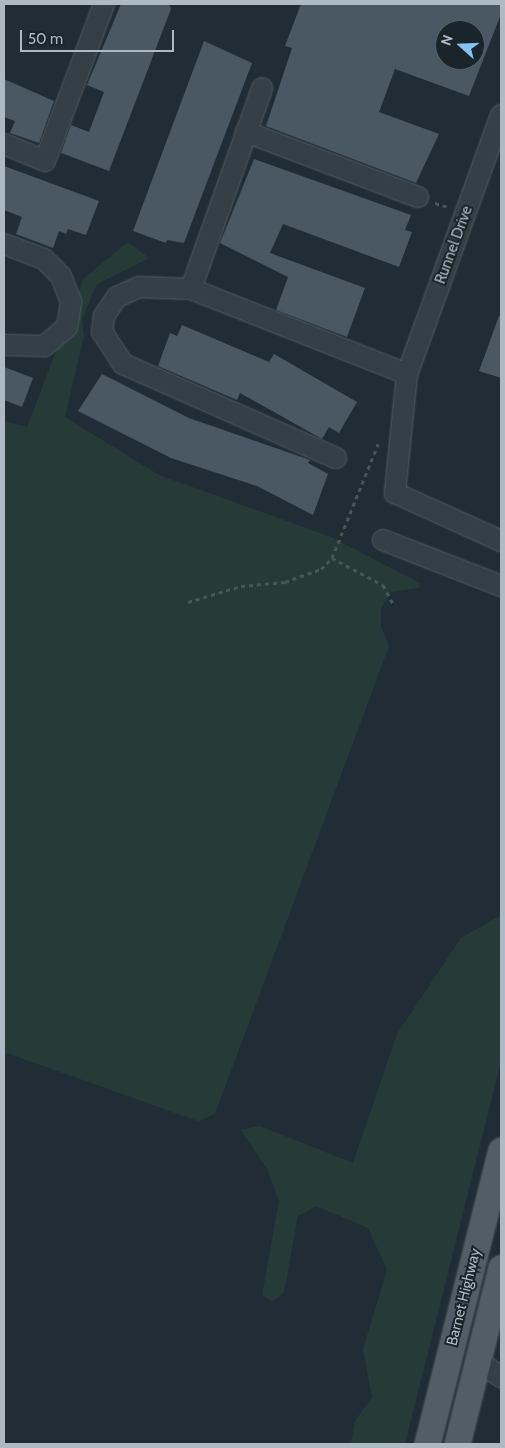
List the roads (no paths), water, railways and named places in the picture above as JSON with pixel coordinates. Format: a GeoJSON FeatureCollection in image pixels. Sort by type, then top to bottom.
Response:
{"type":"FeatureCollection","features":[{"type":"Feature","properties":{"kind":"main road","name":"Barnet Highway"},"geometry":{"type":"LineString","coordinates":[[427,1444],[501,1150]]}},
{"type":"Feature","properties":{"kind":"main road","name":"Barnet Highway"},"geometry":{"type":"LineString","coordinates":[[457,1444],[501,1267]]}},
{"type":"Feature","properties":{"kind":"street"},"geometry":{"type":"LineString","coordinates":[[4,144],[45,161],[104,4]]}},
{"type":"Feature","properties":{"kind":"street"},"geometry":{"type":"LineString","coordinates":[[191,289],[262,88]]}},
{"type":"Feature","properties":{"kind":"street","name":"Runnel Drive"},"geometry":{"type":"LineString","coordinates":[[501,116],[407,374],[395,494],[501,541]]}},
{"type":"Feature","properties":{"kind":"street"},"geometry":{"type":"LineString","coordinates":[[246,132],[418,197]]}},
{"type":"Feature","properties":{"kind":"street"},"geometry":{"type":"LineString","coordinates":[[4,244],[44,259],[61,276],[71,302],[67,327],[44,346],[4,345]]}},
{"type":"Feature","properties":{"kind":"street"},"geometry":{"type":"LineString","coordinates":[[336,458],[123,364],[102,332],[104,316],[117,297],[139,287],[191,289],[407,374]]}},
{"type":"Feature","properties":{"kind":"street"},"geometry":{"type":"LineString","coordinates":[[383,540],[501,586]]}},
{"type":"Feature","properties":{"kind":"street"},"geometry":{"type":"LineString","coordinates":[[478,1361],[501,1377]]}}]}
